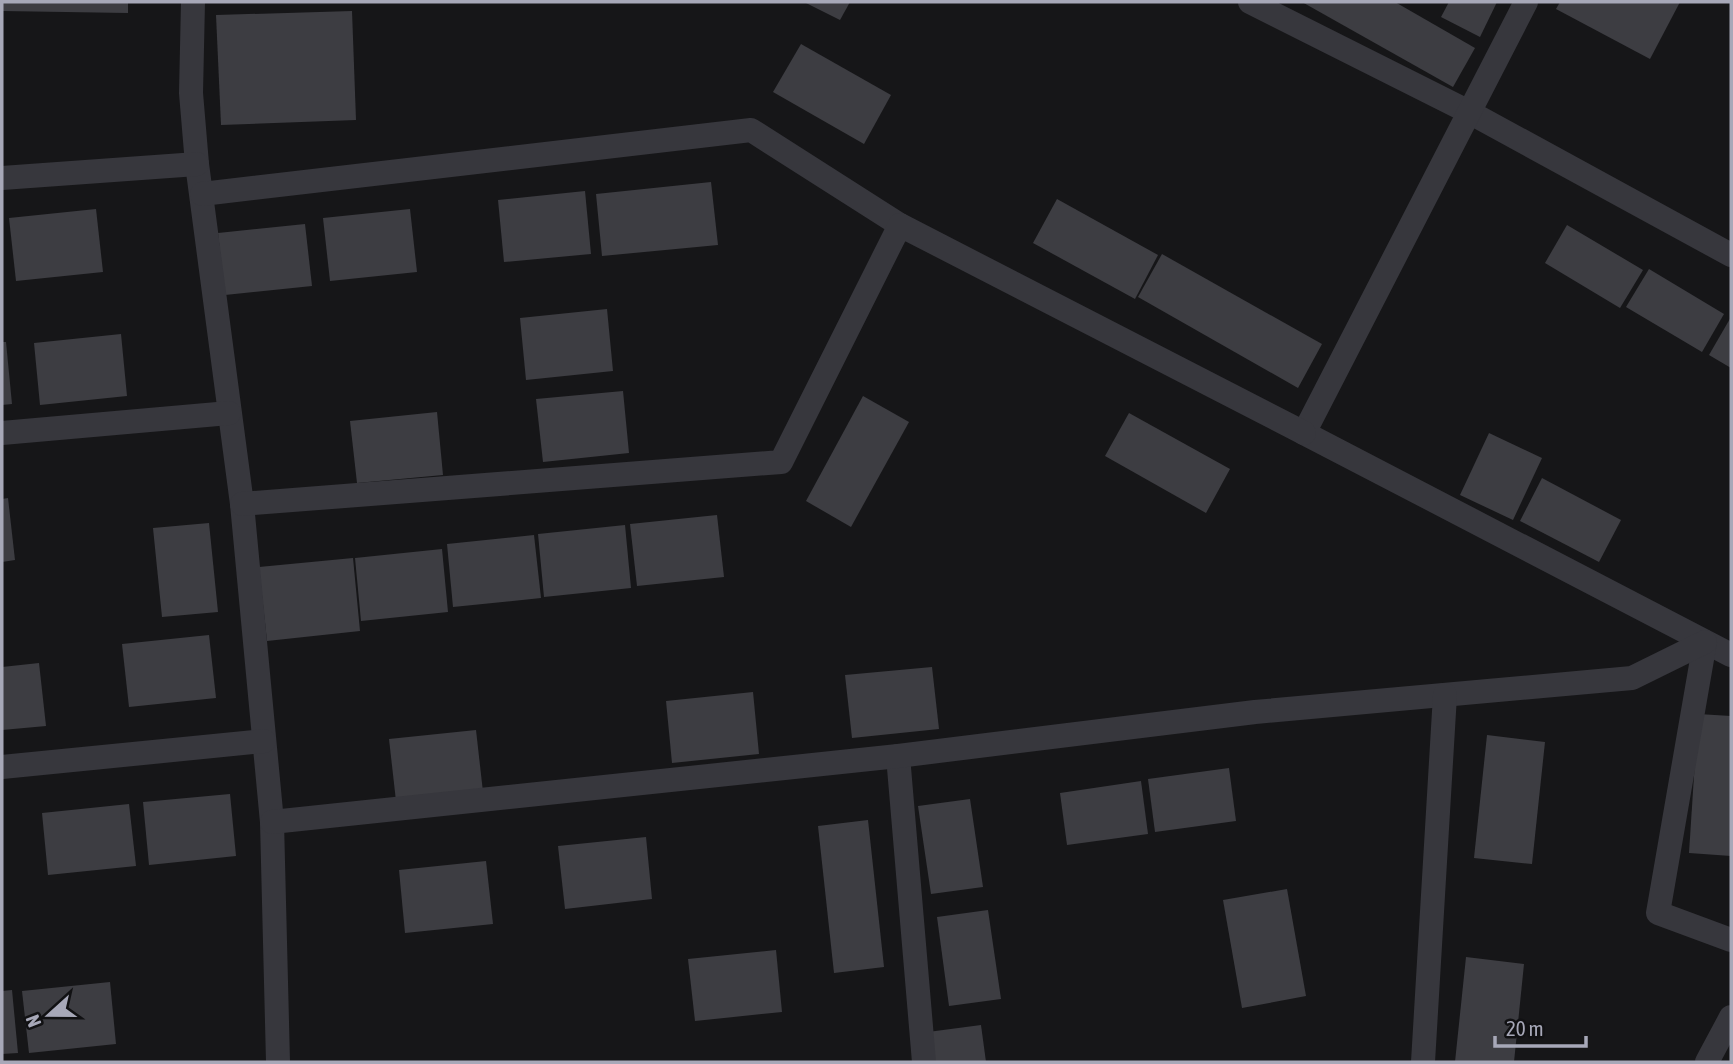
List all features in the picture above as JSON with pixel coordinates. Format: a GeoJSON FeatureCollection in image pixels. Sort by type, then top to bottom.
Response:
{"type":"FeatureCollection","features":[{"type":"Feature","properties":{"kind":"street"},"geometry":{"type":"LineString","coordinates":[[193,2],[191,93],[197,164],[242,505],[272,822],[278,1062]]}},
{"type":"Feature","properties":{"kind":"street"},"geometry":{"type":"LineString","coordinates":[[1250,2],[1469,111],[1731,255]]}},
{"type":"Feature","properties":{"kind":"street"},"geometry":{"type":"LineString","coordinates":[[1304,433],[1526,2]]}},
{"type":"Feature","properties":{"kind":"street"},"geometry":{"type":"LineString","coordinates":[[202,194],[751,130],[900,225],[1731,655]]}},
{"type":"Feature","properties":{"kind":"street"},"geometry":{"type":"LineString","coordinates":[[2,178],[197,164]]}},
{"type":"Feature","properties":{"kind":"street"},"geometry":{"type":"LineString","coordinates":[[242,505],[781,462],[900,225]]}},
{"type":"Feature","properties":{"kind":"street"},"geometry":{"type":"LineString","coordinates":[[2,433],[229,413]]}},
{"type":"Feature","properties":{"kind":"street"},"geometry":{"type":"LineString","coordinates":[[272,822],[898,757],[1255,712],[1632,678],[1705,642]]}},
{"type":"Feature","properties":{"kind":"street"},"geometry":{"type":"LineString","coordinates":[[1705,642],[1658,913],[1731,940]]}},
{"type":"Feature","properties":{"kind":"street"},"geometry":{"type":"LineString","coordinates":[[1423,1062],[1445,695]]}},
{"type":"Feature","properties":{"kind":"street"},"geometry":{"type":"LineString","coordinates":[[2,767],[264,741]]}},
{"type":"Feature","properties":{"kind":"street"},"geometry":{"type":"LineString","coordinates":[[898,757],[924,1062]]}},
{"type":"Feature","properties":{"kind":"street"},"geometry":{"type":"LineString","coordinates":[[1707,1062],[1731,1017]]}},
{"type":"Feature","properties":{"kind":"building"},"geometry":{"type":"Polygon","coordinates":[[[2,2],[128,2],[128,13],[2,11],[2,2]]]}},
{"type":"Feature","properties":{"kind":"building"},"geometry":{"type":"Polygon","coordinates":[[[804,2],[850,2],[840,20],[804,2]]]}},
{"type":"Feature","properties":{"kind":"building"},"geometry":{"type":"Polygon","coordinates":[[[1302,2],[1395,2],[1475,48],[1453,87],[1302,2]]]}},
{"type":"Feature","properties":{"kind":"building"},"geometry":{"type":"Polygon","coordinates":[[[1449,2],[1497,2],[1480,37],[1441,17],[1449,2]]]}},
{"type":"Feature","properties":{"kind":"building"},"geometry":{"type":"Polygon","coordinates":[[[1560,2],[1680,2],[1650,59],[1556,9],[1560,2]]]}},
{"type":"Feature","properties":{"kind":"building"},"geometry":{"type":"Polygon","coordinates":[[[352,11],[356,120],[221,125],[216,15],[352,11]]]}},
{"type":"Feature","properties":{"kind":"building"},"geometry":{"type":"Polygon","coordinates":[[[801,44],[891,95],[864,144],[773,92],[801,44]]]}},
{"type":"Feature","properties":{"kind":"building"},"geometry":{"type":"Polygon","coordinates":[[[711,182],[718,245],[602,256],[596,194],[711,182]]]}},
{"type":"Feature","properties":{"kind":"building"},"geometry":{"type":"Polygon","coordinates":[[[585,191],[591,254],[504,262],[498,200],[585,191]]]}},
{"type":"Feature","properties":{"kind":"building"},"geometry":{"type":"Polygon","coordinates":[[[1057,199],[1158,255],[1135,299],[1033,243],[1057,199]]]}},
{"type":"Feature","properties":{"kind":"building"},"geometry":{"type":"Polygon","coordinates":[[[96,209],[103,272],[16,281],[9,218],[96,209]]]}},
{"type":"Feature","properties":{"kind":"building"},"geometry":{"type":"Polygon","coordinates":[[[410,209],[417,272],[330,281],[323,218],[410,209]]]}},
{"type":"Feature","properties":{"kind":"building"},"geometry":{"type":"Polygon","coordinates":[[[305,224],[312,286],[225,295],[218,233],[305,224]]]}},
{"type":"Feature","properties":{"kind":"building"},"geometry":{"type":"Polygon","coordinates":[[[1567,225],[1643,270],[1620,308],[1545,263],[1567,225]]]}},
{"type":"Feature","properties":{"kind":"building"},"geometry":{"type":"Polygon","coordinates":[[[1162,254],[1322,344],[1298,388],[1138,297],[1162,254]]]}},
{"type":"Feature","properties":{"kind":"building"},"geometry":{"type":"Polygon","coordinates":[[[1649,269],[1724,314],[1702,352],[1626,307],[1649,269]]]}},
{"type":"Feature","properties":{"kind":"building"},"geometry":{"type":"Polygon","coordinates":[[[607,309],[613,371],[526,380],[520,318],[607,309]]]}},
{"type":"Feature","properties":{"kind":"building"},"geometry":{"type":"Polygon","coordinates":[[[1731,317],[1731,368],[1709,355],[1731,317]]]}},
{"type":"Feature","properties":{"kind":"building"},"geometry":{"type":"Polygon","coordinates":[[[121,334],[127,396],[40,405],[34,343],[121,334]]]}},
{"type":"Feature","properties":{"kind":"building"},"geometry":{"type":"Polygon","coordinates":[[[2,342],[6,342],[12,404],[2,405],[2,342]]]}},
{"type":"Feature","properties":{"kind":"building"},"geometry":{"type":"Polygon","coordinates":[[[623,391],[629,453],[543,462],[536,399],[623,391]]]}},
{"type":"Feature","properties":{"kind":"building"},"geometry":{"type":"Polygon","coordinates":[[[863,396],[909,422],[851,527],[806,501],[863,396]]]}},
{"type":"Feature","properties":{"kind":"building"},"geometry":{"type":"Polygon","coordinates":[[[437,412],[443,475],[357,483],[350,421],[437,412]]]}},
{"type":"Feature","properties":{"kind":"building"},"geometry":{"type":"Polygon","coordinates":[[[1129,413],[1230,469],[1206,513],[1105,456],[1129,413]]]}},
{"type":"Feature","properties":{"kind":"building"},"geometry":{"type":"Polygon","coordinates":[[[1489,433],[1542,458],[1513,520],[1460,495],[1489,433]]]}},
{"type":"Feature","properties":{"kind":"building"},"geometry":{"type":"Polygon","coordinates":[[[1542,478],[1621,520],[1599,562],[1520,521],[1542,478]]]}},
{"type":"Feature","properties":{"kind":"building"},"geometry":{"type":"Polygon","coordinates":[[[8,498],[15,560],[2,562],[2,499],[8,498]]]}},
{"type":"Feature","properties":{"kind":"building"},"geometry":{"type":"Polygon","coordinates":[[[717,515],[724,577],[637,586],[630,524],[717,515]]]}},
{"type":"Feature","properties":{"kind":"building"},"geometry":{"type":"Polygon","coordinates":[[[209,523],[218,612],[162,617],[153,528],[209,523]]]}},
{"type":"Feature","properties":{"kind":"building"},"geometry":{"type":"Polygon","coordinates":[[[625,525],[631,588],[544,597],[538,534],[625,525]]]}},
{"type":"Feature","properties":{"kind":"building"},"geometry":{"type":"Polygon","coordinates":[[[534,535],[541,598],[453,607],[447,544],[534,535]]]}},
{"type":"Feature","properties":{"kind":"building"},"geometry":{"type":"Polygon","coordinates":[[[442,549],[448,612],[361,621],[355,558],[442,549]]]}},
{"type":"Feature","properties":{"kind":"building"},"geometry":{"type":"Polygon","coordinates":[[[353,558],[360,631],[267,641],[259,567],[353,558]]]}},
{"type":"Feature","properties":{"kind":"building"},"geometry":{"type":"Polygon","coordinates":[[[209,635],[216,698],[129,707],[122,644],[209,635]]]}},
{"type":"Feature","properties":{"kind":"building"},"geometry":{"type":"Polygon","coordinates":[[[39,663],[46,726],[2,730],[2,667],[39,663]]]}},
{"type":"Feature","properties":{"kind":"building"},"geometry":{"type":"Polygon","coordinates":[[[932,667],[939,729],[852,738],[845,675],[932,667]]]}},
{"type":"Feature","properties":{"kind":"building"},"geometry":{"type":"Polygon","coordinates":[[[753,692],[759,754],[672,763],[666,701],[753,692]]]}},
{"type":"Feature","properties":{"kind":"building"},"geometry":{"type":"Polygon","coordinates":[[[1698,714],[1731,716],[1731,856],[1689,853],[1698,714]]]}},
{"type":"Feature","properties":{"kind":"building"},"geometry":{"type":"Polygon","coordinates":[[[476,730],[483,792],[396,801],[389,739],[476,730]]]}},
{"type":"Feature","properties":{"kind":"building"},"geometry":{"type":"Polygon","coordinates":[[[1487,735],[1545,742],[1532,864],[1474,858],[1487,735]]]}},
{"type":"Feature","properties":{"kind":"building"},"geometry":{"type":"Polygon","coordinates":[[[1229,768],[1236,821],[1155,832],[1148,779],[1229,768]]]}},
{"type":"Feature","properties":{"kind":"building"},"geometry":{"type":"Polygon","coordinates":[[[1141,781],[1148,834],[1067,845],[1060,793],[1141,781]]]}},
{"type":"Feature","properties":{"kind":"building"},"geometry":{"type":"Polygon","coordinates":[[[230,794],[236,856],[149,865],[143,802],[230,794]]]}},
{"type":"Feature","properties":{"kind":"building"},"geometry":{"type":"Polygon","coordinates":[[[970,799],[983,887],[931,894],[918,806],[970,799]]]}},
{"type":"Feature","properties":{"kind":"building"},"geometry":{"type":"Polygon","coordinates":[[[129,804],[136,866],[48,875],[42,813],[129,804]]]}},
{"type":"Feature","properties":{"kind":"building"},"geometry":{"type":"Polygon","coordinates":[[[868,820],[884,967],[834,973],[818,826],[868,820]]]}},
{"type":"Feature","properties":{"kind":"building"},"geometry":{"type":"Polygon","coordinates":[[[646,837],[652,899],[565,909],[558,846],[646,837]]]}},
{"type":"Feature","properties":{"kind":"building"},"geometry":{"type":"Polygon","coordinates":[[[486,861],[493,924],[405,933],[399,870],[486,861]]]}},
{"type":"Feature","properties":{"kind":"building"},"geometry":{"type":"Polygon","coordinates":[[[1287,889],[1306,996],[1242,1008],[1223,900],[1287,889]]]}},
{"type":"Feature","properties":{"kind":"building"},"geometry":{"type":"Polygon","coordinates":[[[988,910],[1001,999],[949,1006],[937,917],[988,910]]]}},
{"type":"Feature","properties":{"kind":"building"},"geometry":{"type":"Polygon","coordinates":[[[776,950],[782,1012],[695,1021],[688,959],[776,950]]]}},
{"type":"Feature","properties":{"kind":"building"},"geometry":{"type":"Polygon","coordinates":[[[1466,957],[1524,964],[1514,1062],[1455,1062],[1466,957]]]}},
{"type":"Feature","properties":{"kind":"building"},"geometry":{"type":"Polygon","coordinates":[[[110,982],[116,1044],[29,1053],[22,991],[110,982]]]}},
{"type":"Feature","properties":{"kind":"building"},"geometry":{"type":"Polygon","coordinates":[[[12,990],[18,1053],[2,1054],[2,991],[12,990]]]}},
{"type":"Feature","properties":{"kind":"building"},"geometry":{"type":"Polygon","coordinates":[[[981,1025],[986,1062],[933,1062],[928,1032],[981,1025]]]}}]}
